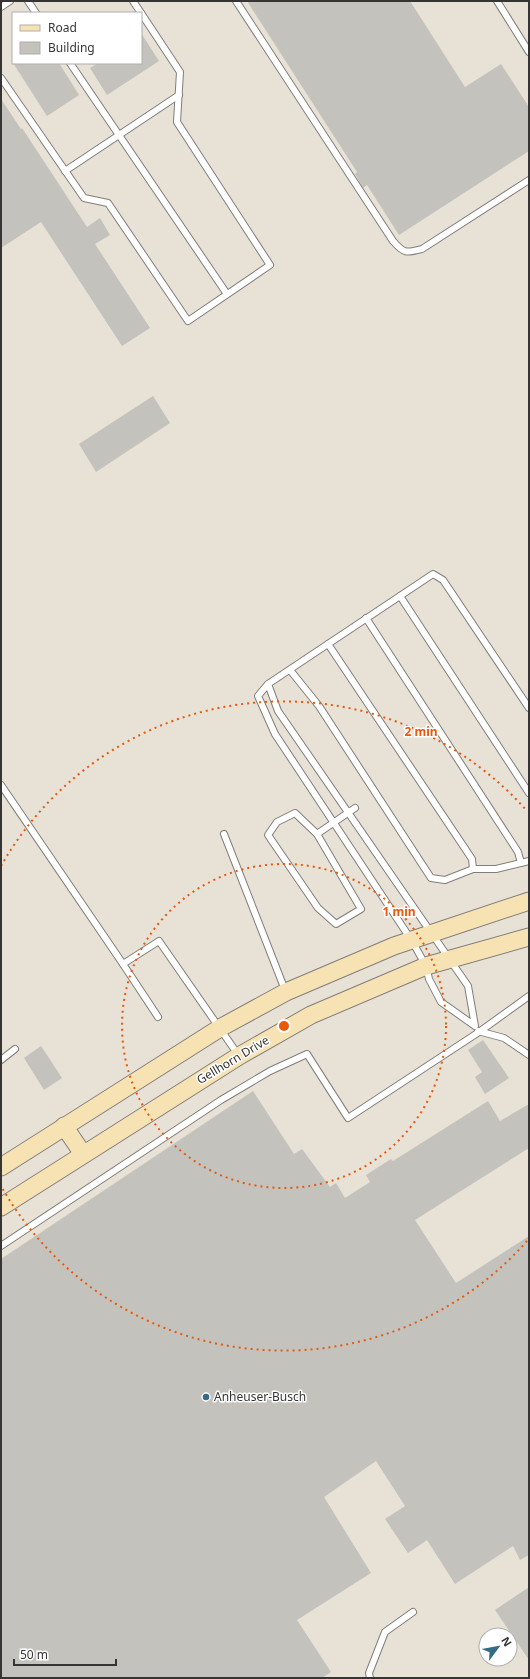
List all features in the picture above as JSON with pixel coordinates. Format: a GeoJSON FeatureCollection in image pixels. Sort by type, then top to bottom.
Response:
{"type":"FeatureCollection","features":[{"type":"Feature","properties":{"kind":"main road"},"geometry":{"type":"LineString","coordinates":[[1,1167],[220,1028],[286,992],[394,946],[529,901]]}},
{"type":"Feature","properties":{"kind":"main road","name":"Gellhorn Drive"},"geometry":{"type":"LineString","coordinates":[[1,1207],[239,1056],[311,1015],[426,966],[529,937]]}},
{"type":"Feature","properties":{"kind":"main road"},"geometry":{"type":"LineString","coordinates":[[64,1126],[83,1154]]}},
{"type":"Feature","properties":{"kind":"lane"},"geometry":{"type":"LineString","coordinates":[[1,7],[10,1]]}},
{"type":"Feature","properties":{"kind":"lane"},"geometry":{"type":"LineString","coordinates":[[28,1],[35,12]]}},
{"type":"Feature","properties":{"kind":"lane"},"geometry":{"type":"LineString","coordinates":[[133,1],[140,12]]}},
{"type":"Feature","properties":{"kind":"lane"},"geometry":{"type":"LineString","coordinates":[[236,1],[389,235],[400,249],[408,252],[422,249],[529,180]]}},
{"type":"Feature","properties":{"kind":"lane"},"geometry":{"type":"LineString","coordinates":[[497,1],[529,52]]}},
{"type":"Feature","properties":{"kind":"lane"},"geometry":{"type":"LineString","coordinates":[[1,78],[84,198],[108,203],[188,321],[270,265],[177,122],[180,72],[142,15]]}},
{"type":"Feature","properties":{"kind":"lane"},"geometry":{"type":"LineString","coordinates":[[71,64],[227,294]]}},
{"type":"Feature","properties":{"kind":"lane"},"geometry":{"type":"LineString","coordinates":[[65,171],[120,136],[179,95]]}},
{"type":"Feature","properties":{"kind":"lane"},"geometry":{"type":"LineString","coordinates":[[529,708],[443,580],[433,574],[268,684],[258,696],[275,734],[412,941],[426,966],[429,979],[442,1002],[477,1029],[504,1038],[529,1055]]}},
{"type":"Feature","properties":{"kind":"lane"},"geometry":{"type":"LineString","coordinates":[[400,596],[529,793]]}},
{"type":"Feature","properties":{"kind":"lane"},"geometry":{"type":"LineString","coordinates":[[366,618],[518,852],[521,863]]}},
{"type":"Feature","properties":{"kind":"lane"},"geometry":{"type":"LineString","coordinates":[[328,644],[472,859],[474,869]]}},
{"type":"Feature","properties":{"kind":"lane"},"geometry":{"type":"LineString","coordinates":[[290,670],[319,706],[431,878],[445,880],[474,869],[496,869],[529,861]]}},
{"type":"Feature","properties":{"kind":"lane"},"geometry":{"type":"LineString","coordinates":[[268,684],[278,711],[468,986],[477,1029]]}},
{"type":"Feature","properties":{"kind":"lane"},"geometry":{"type":"LineString","coordinates":[[1,785],[158,1018]]}},
{"type":"Feature","properties":{"kind":"lane"},"geometry":{"type":"LineString","coordinates":[[317,834],[355,808]]}},
{"type":"Feature","properties":{"kind":"lane"},"geometry":{"type":"LineString","coordinates":[[295,813],[317,834],[361,909],[336,924],[318,908],[268,835],[277,822],[295,813]]}},
{"type":"Feature","properties":{"kind":"lane"},"geometry":{"type":"LineString","coordinates":[[224,834],[286,992]]}},
{"type":"Feature","properties":{"kind":"lane"},"geometry":{"type":"LineString","coordinates":[[123,964],[159,941],[239,1056]]}},
{"type":"Feature","properties":{"kind":"lane"},"geometry":{"type":"LineString","coordinates":[[1,1246],[221,1100],[270,1071],[307,1054],[348,1118],[477,1029],[529,996]]}},
{"type":"Feature","properties":{"kind":"lane"},"geometry":{"type":"LineString","coordinates":[[1,1060],[15,1049]]}},
{"type":"Feature","properties":{"kind":"lane"},"geometry":{"type":"LineString","coordinates":[[370,1678],[368,1673],[385,1632],[413,1612]]}},
{"type":"Feature","properties":{"kind":"shaded area"},"geometry":{"type":"Polygon","coordinates":[[[1,1],[529,1],[529,1678],[1,1678],[1,1]]]}},
{"type":"Feature","properties":{"kind":"building"},"geometry":{"type":"Polygon","coordinates":[[[247,1],[410,1],[465,87],[501,64],[529,107],[529,151],[399,235],[367,185],[363,188],[355,174],[357,172],[247,1]]]}},
{"type":"Feature","properties":{"kind":"building"},"geometry":{"type":"Polygon","coordinates":[[[142,35],[159,61],[107,95],[90,68],[96,64],[142,64],[142,35]]]}},
{"type":"Feature","properties":{"kind":"building"},"geometry":{"type":"Polygon","coordinates":[[[14,64],[60,64],[79,95],[47,116],[14,64]]]}},
{"type":"Feature","properties":{"kind":"building"},"geometry":{"type":"Polygon","coordinates":[[[1,99],[21,129],[22,128],[87,227],[100,218],[110,235],[95,244],[150,328],[122,346],[41,222],[1,248],[1,99]]]}},
{"type":"Feature","properties":{"kind":"building"},"geometry":{"type":"Polygon","coordinates":[[[153,396],[170,423],[96,472],[79,444],[153,396]]]}},
{"type":"Feature","properties":{"kind":"building"},"geometry":{"type":"Polygon","coordinates":[[[483,1040],[509,1078],[485,1094],[475,1077],[482,1072],[468,1050],[483,1040]]]}},
{"type":"Feature","properties":{"kind":"building"},"geometry":{"type":"Polygon","coordinates":[[[41,1046],[62,1078],[44,1090],[24,1058],[41,1046]]]}},
{"type":"Feature","properties":{"kind":"building","name":"Anheuser-Busch"},"geometry":{"type":"Polygon","coordinates":[[[253,1091],[294,1154],[302,1149],[330,1187],[336,1183],[345,1198],[370,1182],[366,1175],[391,1159],[393,1161],[488,1101],[500,1121],[529,1104],[529,1148],[415,1220],[456,1283],[529,1236],[529,1555],[520,1560],[513,1546],[455,1584],[427,1540],[408,1553],[385,1519],[405,1506],[376,1461],[324,1497],[371,1573],[297,1620],[331,1672],[322,1678],[1,1678],[1,1259],[253,1091]]]}},
{"type":"Feature","properties":{"kind":"building"},"geometry":{"type":"Polygon","coordinates":[[[529,1587],[529,1660],[518,1644],[518,1627],[507,1627],[495,1610],[529,1587]]]}},
{"type":"Feature","properties":{"kind":"place","name":"Anheuser-Busch"},"geometry":{"type":"Point","coordinates":[206,1397]}}]}
